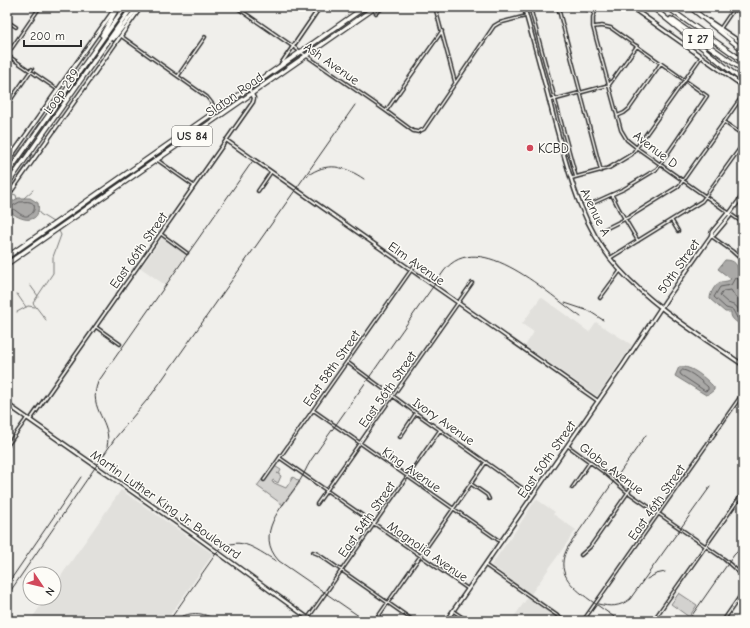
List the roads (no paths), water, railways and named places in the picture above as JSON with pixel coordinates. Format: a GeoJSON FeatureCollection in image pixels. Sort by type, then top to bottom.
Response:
{"type":"FeatureCollection","features":[{"type":"Feature","properties":{"kind":"highway"},"geometry":{"type":"LineString","coordinates":[[92,54],[117,7]]}},
{"type":"Feature","properties":{"kind":"highway","name":"Loop 289"},"geometry":{"type":"LineString","coordinates":[[7,174],[124,7]]}},
{"type":"Feature","properties":{"kind":"highway","name":"Loop 289"},"geometry":{"type":"LineString","coordinates":[[7,185],[132,7]]}},
{"type":"Feature","properties":{"kind":"highway"},"geometry":{"type":"LineString","coordinates":[[90,68],[138,7]]}},
{"type":"Feature","properties":{"kind":"highway","name":"Slaton Road"},"geometry":{"type":"LineString","coordinates":[[7,257],[366,7]]}},
{"type":"Feature","properties":{"kind":"highway"},"geometry":{"type":"LineString","coordinates":[[653,7],[743,81]]}},
{"type":"Feature","properties":{"kind":"highway","name":"I 27"},"geometry":{"type":"LineString","coordinates":[[653,7],[743,70]]}},
{"type":"Feature","properties":{"kind":"highway","name":"I 27"},"geometry":{"type":"LineString","coordinates":[[667,7],[743,61]]}},
{"type":"Feature","properties":{"kind":"highway","name":"Slaton Road"},"geometry":{"type":"LineString","coordinates":[[7,264],[374,8]]}},
{"type":"Feature","properties":{"kind":"highway"},"geometry":{"type":"LineString","coordinates":[[690,8],[743,50]]}},
{"type":"Feature","properties":{"kind":"highway"},"geometry":{"type":"LineString","coordinates":[[200,122],[204,127]]}},
{"type":"Feature","properties":{"kind":"highway"},"geometry":{"type":"LineString","coordinates":[[7,171],[34,136]]}},
{"type":"Feature","properties":{"kind":"highway"},"geometry":{"type":"LineString","coordinates":[[7,190],[39,139]]}},
{"type":"Feature","properties":{"kind":"main road"},"geometry":{"type":"LineString","coordinates":[[7,162],[117,7]]}},
{"type":"Feature","properties":{"kind":"main road"},"geometry":{"type":"LineString","coordinates":[[7,197],[141,7]]}},
{"type":"Feature","properties":{"kind":"main road","name":"Avenue A"},"geometry":{"type":"LineString","coordinates":[[524,7],[570,179],[584,216],[596,238],[620,271],[639,290],[661,308],[743,365]]}},
{"type":"Feature","properties":{"kind":"main road"},"geometry":{"type":"LineString","coordinates":[[631,7],[743,86]]}},
{"type":"Feature","properties":{"kind":"main road"},"geometry":{"type":"LineString","coordinates":[[690,8],[743,44]]}},
{"type":"Feature","properties":{"kind":"main road","name":"50th Street"},"geometry":{"type":"LineString","coordinates":[[661,308],[711,236],[712,232],[722,219],[730,213],[743,196]]}},
{"type":"Feature","properties":{"kind":"main road","name":"East 50th Street"},"geometry":{"type":"LineString","coordinates":[[446,621],[661,308]]}},
{"type":"Feature","properties":{"kind":"main road","name":"Martin Luther King Jr. Boulevard"},"geometry":{"type":"LineString","coordinates":[[7,404],[199,538],[312,621]]}},
{"type":"Feature","properties":{"kind":"street"},"geometry":{"type":"LineString","coordinates":[[39,7],[7,55],[58,90]]}},
{"type":"Feature","properties":{"kind":"street","name":"Ash Avenue"},"geometry":{"type":"LineString","coordinates":[[236,7],[413,131],[418,132],[424,129],[456,82]]}},
{"type":"Feature","properties":{"kind":"street"},"geometry":{"type":"LineString","coordinates":[[278,69],[320,7]]}},
{"type":"Feature","properties":{"kind":"street","name":"Slaton Road"},"geometry":{"type":"LineString","coordinates":[[374,8],[376,13],[384,7]]}},
{"type":"Feature","properties":{"kind":"street"},"geometry":{"type":"LineString","coordinates":[[435,7],[456,82]]}},
{"type":"Feature","properties":{"kind":"street","name":"Avenue A"},"geometry":{"type":"LineString","coordinates":[[530,7],[576,177]]}},
{"type":"Feature","properties":{"kind":"street"},"geometry":{"type":"LineString","coordinates":[[558,7],[601,171]]}},
{"type":"Feature","properties":{"kind":"street"},"geometry":{"type":"LineString","coordinates":[[580,7],[594,12],[597,7]]}},
{"type":"Feature","properties":{"kind":"street"},"geometry":{"type":"LineString","coordinates":[[720,28],[734,7],[743,14]]}},
{"type":"Feature","properties":{"kind":"street","name":"Avenue D"},"geometry":{"type":"LineString","coordinates":[[594,12],[593,28],[621,130],[624,136],[660,165],[743,223]]}},
{"type":"Feature","properties":{"kind":"street"},"geometry":{"type":"LineString","coordinates":[[456,82],[494,26],[499,23],[526,16]]}},
{"type":"Feature","properties":{"kind":"street"},"geometry":{"type":"LineString","coordinates":[[7,21],[16,27]]}},
{"type":"Feature","properties":{"kind":"street"},"geometry":{"type":"LineString","coordinates":[[591,204],[628,187],[657,169],[707,96],[611,28],[602,26],[593,28]]}},
{"type":"Feature","properties":{"kind":"street"},"geometry":{"type":"LineString","coordinates":[[386,111],[442,31]]}},
{"type":"Feature","properties":{"kind":"street"},"geometry":{"type":"LineString","coordinates":[[121,36],[207,97],[217,110]]}},
{"type":"Feature","properties":{"kind":"street"},"geometry":{"type":"LineString","coordinates":[[178,76],[205,37]]}},
{"type":"Feature","properties":{"kind":"street"},"geometry":{"type":"LineString","coordinates":[[549,101],[609,85],[637,46]]}},
{"type":"Feature","properties":{"kind":"street"},"geometry":{"type":"LineString","coordinates":[[570,179],[601,171],[613,166],[629,156],[637,148],[701,56]]}},
{"type":"Feature","properties":{"kind":"street"},"geometry":{"type":"LineString","coordinates":[[617,116],[627,111],[661,63]]}},
{"type":"Feature","properties":{"kind":"street"},"geometry":{"type":"LineString","coordinates":[[7,105],[32,69]]}},
{"type":"Feature","properties":{"kind":"street"},"geometry":{"type":"LineString","coordinates":[[249,89],[252,94]]}},
{"type":"Feature","properties":{"kind":"street"},"geometry":{"type":"LineString","coordinates":[[7,94],[12,98]]}},
{"type":"Feature","properties":{"kind":"street","name":"East 66th Street"},"geometry":{"type":"LineString","coordinates":[[7,446],[29,419],[95,327],[253,102],[254,99],[252,94]]}},
{"type":"Feature","properties":{"kind":"street"},"geometry":{"type":"LineString","coordinates":[[605,229],[625,219],[676,188],[683,181],[743,95]]}},
{"type":"Feature","properties":{"kind":"street"},"geometry":{"type":"LineString","coordinates":[[724,122],[743,135]]}},
{"type":"Feature","properties":{"kind":"street","name":"Elm Avenue"},"geometry":{"type":"LineString","coordinates":[[226,140],[598,401]]}},
{"type":"Feature","properties":{"kind":"street"},"geometry":{"type":"LineString","coordinates":[[610,258],[702,201],[743,144]]}},
{"type":"Feature","properties":{"kind":"street"},"geometry":{"type":"LineString","coordinates":[[151,156],[194,186]]}},
{"type":"Feature","properties":{"kind":"street"},"geometry":{"type":"LineString","coordinates":[[258,191],[271,172]]}},
{"type":"Feature","properties":{"kind":"street"},"geometry":{"type":"LineString","coordinates":[[612,195],[638,241]]}},
{"type":"Feature","properties":{"kind":"street"},"geometry":{"type":"LineString","coordinates":[[672,220],[678,231]]}},
{"type":"Feature","properties":{"kind":"street"},"geometry":{"type":"LineString","coordinates":[[160,234],[187,253]]}},
{"type":"Feature","properties":{"kind":"street"},"geometry":{"type":"LineString","coordinates":[[711,236],[743,261]]}},
{"type":"Feature","properties":{"kind":"street","name":"East 58th Street"},"geometry":{"type":"LineString","coordinates":[[264,480],[414,266]]}},
{"type":"Feature","properties":{"kind":"street"},"geometry":{"type":"LineString","coordinates":[[600,298],[620,271]]}},
{"type":"Feature","properties":{"kind":"street","name":"East 56th Street"},"geometry":{"type":"LineString","coordinates":[[317,504],[472,283]]}},
{"type":"Feature","properties":{"kind":"street"},"geometry":{"type":"LineString","coordinates":[[95,327],[120,344]]}},
{"type":"Feature","properties":{"kind":"street","name":"Ivory Avenue"},"geometry":{"type":"LineString","coordinates":[[346,362],[416,414],[532,495]]}},
{"type":"Feature","properties":{"kind":"street","name":"East 46th Street"},"geometry":{"type":"LineString","coordinates":[[583,621],[743,393]]}},
{"type":"Feature","properties":{"kind":"street","name":"King Avenue"},"geometry":{"type":"LineString","coordinates":[[312,410],[501,542]]}},
{"type":"Feature","properties":{"kind":"street"},"geometry":{"type":"LineString","coordinates":[[400,437],[416,414]]}},
{"type":"Feature","properties":{"kind":"street","name":"East 54th Street"},"geometry":{"type":"LineString","coordinates":[[308,618],[440,430]]}},
{"type":"Feature","properties":{"kind":"street","name":"Globe Avenue"},"geometry":{"type":"LineString","coordinates":[[567,446],[610,476],[628,493],[724,559],[743,576]]}},
{"type":"Feature","properties":{"kind":"street","name":"Magnolia Avenue"},"geometry":{"type":"LineString","coordinates":[[280,458],[468,589]]}},
{"type":"Feature","properties":{"kind":"street"},"geometry":{"type":"LineString","coordinates":[[375,621],[486,462]]}},
{"type":"Feature","properties":{"kind":"street"},"geometry":{"type":"LineString","coordinates":[[572,488],[590,462]]}},
{"type":"Feature","properties":{"kind":"street"},"geometry":{"type":"LineString","coordinates":[[470,484],[489,499]]}},
{"type":"Feature","properties":{"kind":"street"},"geometry":{"type":"LineString","coordinates":[[581,555],[590,547],[631,488]]}},
{"type":"Feature","properties":{"kind":"street"},"geometry":{"type":"LineString","coordinates":[[653,621],[743,493]]}},
{"type":"Feature","properties":{"kind":"street"},"geometry":{"type":"LineString","coordinates":[[314,552],[414,621]]}},
{"type":"Feature","properties":{"kind":"street"},"geometry":{"type":"LineString","coordinates":[[485,565],[565,621]]}},
{"type":"Feature","properties":{"kind":"street"},"geometry":{"type":"LineString","coordinates":[[723,621],[743,592]]}},
{"type":"Feature","properties":{"kind":"street"},"geometry":{"type":"LineString","coordinates":[[453,611],[468,621]]}},
{"type":"Feature","properties":{"kind":"water"},"geometry":{"type":"Polygon","coordinates":[[[18,198],[30,198],[38,203],[38,211],[33,219],[17,216],[11,213],[7,208],[10,203],[18,198]]]}},
{"type":"Feature","properties":{"kind":"water"},"geometry":{"type":"Polygon","coordinates":[[[725,260],[735,263],[740,272],[739,274],[743,277],[743,286],[741,290],[743,294],[743,327],[733,319],[731,312],[725,312],[710,299],[712,292],[717,285],[731,279],[718,269],[725,260]]]}},
{"type":"Feature","properties":{"kind":"water"},"geometry":{"type":"Polygon","coordinates":[[[679,367],[694,370],[714,387],[714,390],[706,395],[675,376],[679,367]]]}},
{"type":"Feature","properties":{"kind":"waterway"},"geometry":{"type":"LineString","coordinates":[[9,165],[22,147]]}},
{"type":"Feature","properties":{"kind":"waterway"},"geometry":{"type":"LineString","coordinates":[[7,180],[28,150]]}},
{"type":"Feature","properties":{"kind":"waterway"},"geometry":{"type":"LineString","coordinates":[[9,190],[33,155]]}},
{"type":"Feature","properties":{"kind":"waterway"},"geometry":{"type":"LineString","coordinates":[[7,163],[9,165],[7,168]]}},
{"type":"Feature","properties":{"kind":"waterway"},"geometry":{"type":"LineString","coordinates":[[24,198],[33,190]]}},
{"type":"Feature","properties":{"kind":"waterway"},"geometry":{"type":"LineString","coordinates":[[12,194],[16,195],[17,199]]}},
{"type":"Feature","properties":{"kind":"waterway"},"geometry":{"type":"LineString","coordinates":[[38,211],[40,214],[53,222]]}},
{"type":"Feature","properties":{"kind":"waterway"},"geometry":{"type":"LineString","coordinates":[[46,320],[33,303],[53,273],[53,257],[61,235],[59,231]]}},
{"type":"Feature","properties":{"kind":"waterway"},"geometry":{"type":"LineString","coordinates":[[30,285],[38,296]]}},
{"type":"Feature","properties":{"kind":"waterway"},"geometry":{"type":"LineString","coordinates":[[17,294],[26,307]]}},
{"type":"Feature","properties":{"kind":"waterway"},"geometry":{"type":"LineString","coordinates":[[17,312],[28,306],[35,307]]}},
{"type":"Feature","properties":{"kind":"railway"},"geometry":{"type":"LineString","coordinates":[[7,596],[116,437],[152,394],[355,105]]}},
{"type":"Feature","properties":{"kind":"railway"},"geometry":{"type":"LineString","coordinates":[[107,447],[107,430],[96,401],[95,392],[98,382],[252,162]]}},
{"type":"Feature","properties":{"kind":"railway"},"geometry":{"type":"LineString","coordinates":[[307,176],[322,168],[336,167],[343,168],[364,179]]}},
{"type":"Feature","properties":{"kind":"railway"},"geometry":{"type":"LineString","coordinates":[[366,621],[279,561],[272,551],[269,541],[270,531],[278,512],[299,482],[311,460],[444,271],[459,259],[476,256],[495,260],[514,269],[533,281],[581,317]]}},
{"type":"Feature","properties":{"kind":"railway"},"geometry":{"type":"LineString","coordinates":[[565,303],[589,311],[603,320]]}},
{"type":"Feature","properties":{"kind":"railway"},"geometry":{"type":"LineString","coordinates":[[620,621],[590,600],[571,584],[564,571],[564,556],[568,547],[646,435]]}},
{"type":"Feature","properties":{"kind":"railway"},"geometry":{"type":"LineString","coordinates":[[7,585],[81,477]]}},
{"type":"Feature","properties":{"kind":"railway"},"geometry":{"type":"LineString","coordinates":[[598,604],[615,606],[630,599],[710,487]]}},
{"type":"Feature","properties":{"kind":"railway"},"geometry":{"type":"LineString","coordinates":[[169,621],[215,555],[230,544],[246,544],[276,561]]}},
{"type":"Feature","properties":{"kind":"railway"},"geometry":{"type":"LineString","coordinates":[[688,621],[734,555],[743,546]]}},
{"type":"Feature","properties":{"kind":"railway"},"geometry":{"type":"LineString","coordinates":[[647,579],[656,574],[665,572]]}},
{"type":"Feature","properties":{"kind":"railway"},"geometry":{"type":"LineString","coordinates":[[174,621],[190,614],[206,615],[217,621]]}},
{"type":"Feature","properties":{"kind":"place","name":"KCBD"},"geometry":{"type":"Point","coordinates":[530,148]}}]}
